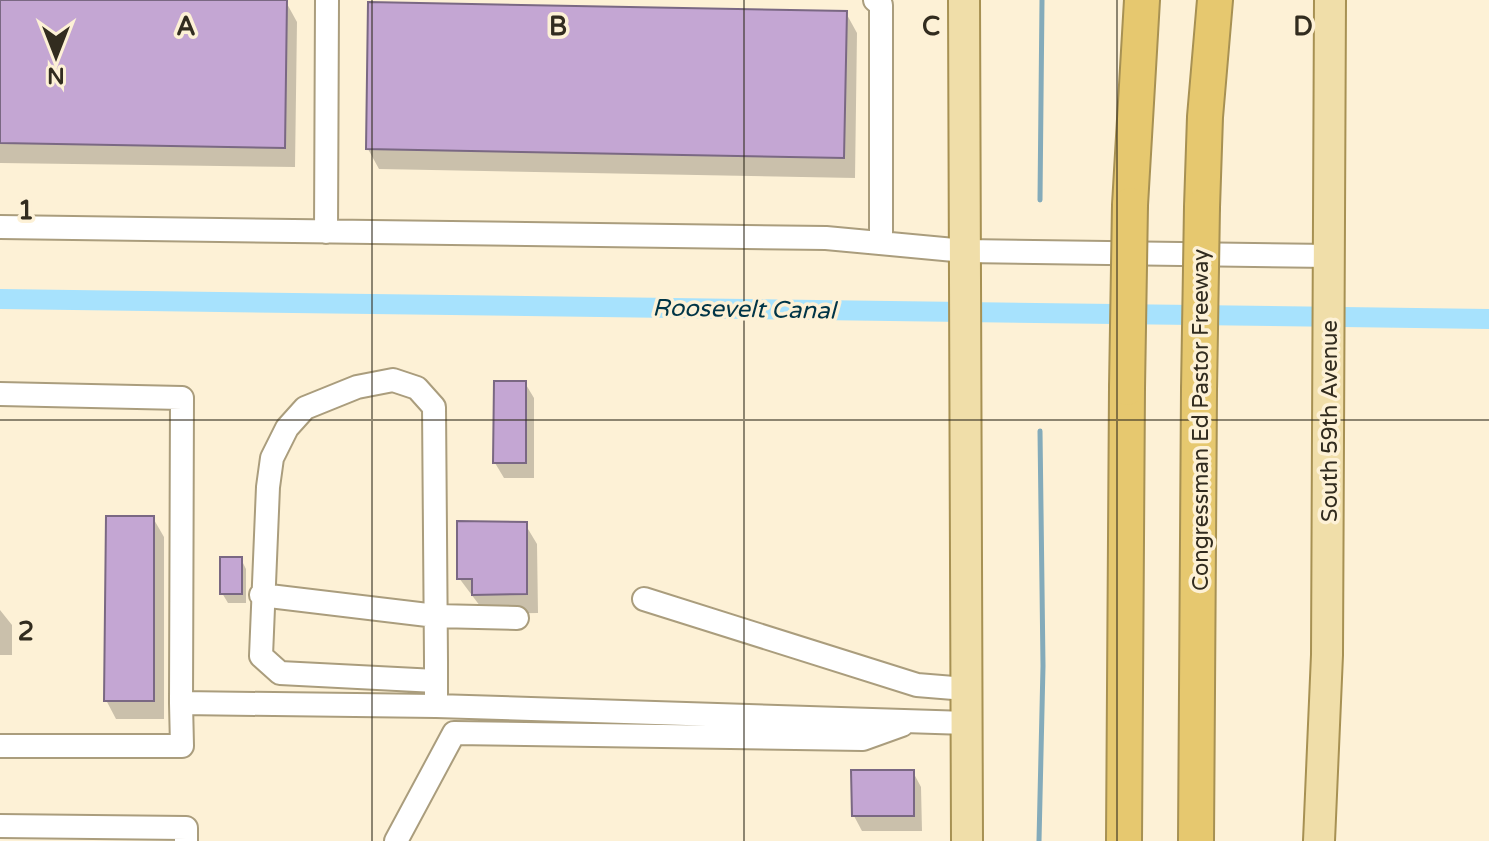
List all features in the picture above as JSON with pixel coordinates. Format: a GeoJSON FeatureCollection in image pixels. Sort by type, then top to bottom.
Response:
{"type":"FeatureCollection","features":[{"type":"Feature","properties":{"kind":"highway"},"geometry":{"type":"LineString","coordinates":[[1124,841],[1130,205],[1142,0]]}},
{"type":"Feature","properties":{"kind":"highway","name":"Congressman Ed Pastor Freeway"},"geometry":{"type":"LineString","coordinates":[[1196,841],[1202,207],[1205,117],[1215,0]]}},
{"type":"Feature","properties":{"kind":"highway"},"geometry":{"type":"LineString","coordinates":[[1197,748],[1215,800],[1216,841]]}},
{"type":"Feature","properties":{"kind":"highway"},"geometry":{"type":"LineString","coordinates":[[1114,841],[1124,798]]}},
{"type":"Feature","properties":{"kind":"main road"},"geometry":{"type":"LineString","coordinates":[[964,0],[967,841]]}},
{"type":"Feature","properties":{"kind":"main road","name":"South 59th Avenue"},"geometry":{"type":"LineString","coordinates":[[1319,841],[1327,655],[1330,0]]}},
{"type":"Feature","properties":{"kind":"street"},"geometry":{"type":"LineString","coordinates":[[326,232],[327,0]]}},
{"type":"Feature","properties":{"kind":"street"},"geometry":{"type":"LineString","coordinates":[[875,0],[881,5],[881,243]]}},
{"type":"Feature","properties":{"kind":"street"},"geometry":{"type":"LineString","coordinates":[[0,227],[826,238],[965,251],[1330,256]]}},
{"type":"Feature","properties":{"kind":"street"},"geometry":{"type":"LineString","coordinates":[[436,681],[280,673],[261,656],[261,595],[268,487],[278,441],[305,408],[357,387],[393,380],[417,388],[434,407],[436,616],[436,681],[436,706]]}},
{"type":"Feature","properties":{"kind":"street"},"geometry":{"type":"LineString","coordinates":[[0,394],[182,398],[185,492],[182,746],[0,746]]}},
{"type":"Feature","properties":{"kind":"street"},"geometry":{"type":"LineString","coordinates":[[261,595],[436,616],[517,618]]}},
{"type":"Feature","properties":{"kind":"street"},"geometry":{"type":"LineString","coordinates":[[644,599],[917,685],[966,689]]}},
{"type":"Feature","properties":{"kind":"street"},"geometry":{"type":"LineString","coordinates":[[181,703],[436,706],[967,723]]}},
{"type":"Feature","properties":{"kind":"street"},"geometry":{"type":"LineString","coordinates":[[396,841],[454,733],[863,739],[911,721]]}},
{"type":"Feature","properties":{"kind":"street"},"geometry":{"type":"LineString","coordinates":[[0,826],[186,828],[186,841]]}},
{"type":"Feature","properties":{"kind":"building"},"geometry":{"type":"Polygon","coordinates":[[[0,0],[287,0],[285,148],[0,143],[0,0]]]}},
{"type":"Feature","properties":{"kind":"building"},"geometry":{"type":"Polygon","coordinates":[[[368,2],[847,11],[844,158],[366,149],[368,2]]]}},
{"type":"Feature","properties":{"kind":"building"},"geometry":{"type":"Polygon","coordinates":[[[494,381],[526,381],[526,463],[493,463],[494,381]]]}},
{"type":"Feature","properties":{"kind":"building"},"geometry":{"type":"Polygon","coordinates":[[[106,516],[154,516],[154,701],[104,701],[106,516]]]}},
{"type":"Feature","properties":{"kind":"building"},"geometry":{"type":"Polygon","coordinates":[[[457,521],[527,522],[527,594],[472,595],[472,579],[457,579],[457,521]]]}},
{"type":"Feature","properties":{"kind":"building"},"geometry":{"type":"Polygon","coordinates":[[[220,557],[242,557],[242,594],[220,594],[220,557]]]}},
{"type":"Feature","properties":{"kind":"building"},"geometry":{"type":"Polygon","coordinates":[[[851,770],[914,770],[914,816],[852,816],[851,770]]]}},
{"type":"Feature","properties":{"kind":"waterway"},"geometry":{"type":"LineString","coordinates":[[1040,200],[1042,0]]}},
{"type":"Feature","properties":{"kind":"waterway","name":"Roosevelt Canal"},"geometry":{"type":"LineString","coordinates":[[0,299],[1489,319]]}},
{"type":"Feature","properties":{"kind":"waterway"},"geometry":{"type":"LineString","coordinates":[[1039,841],[1043,666],[1040,431]]}}]}
